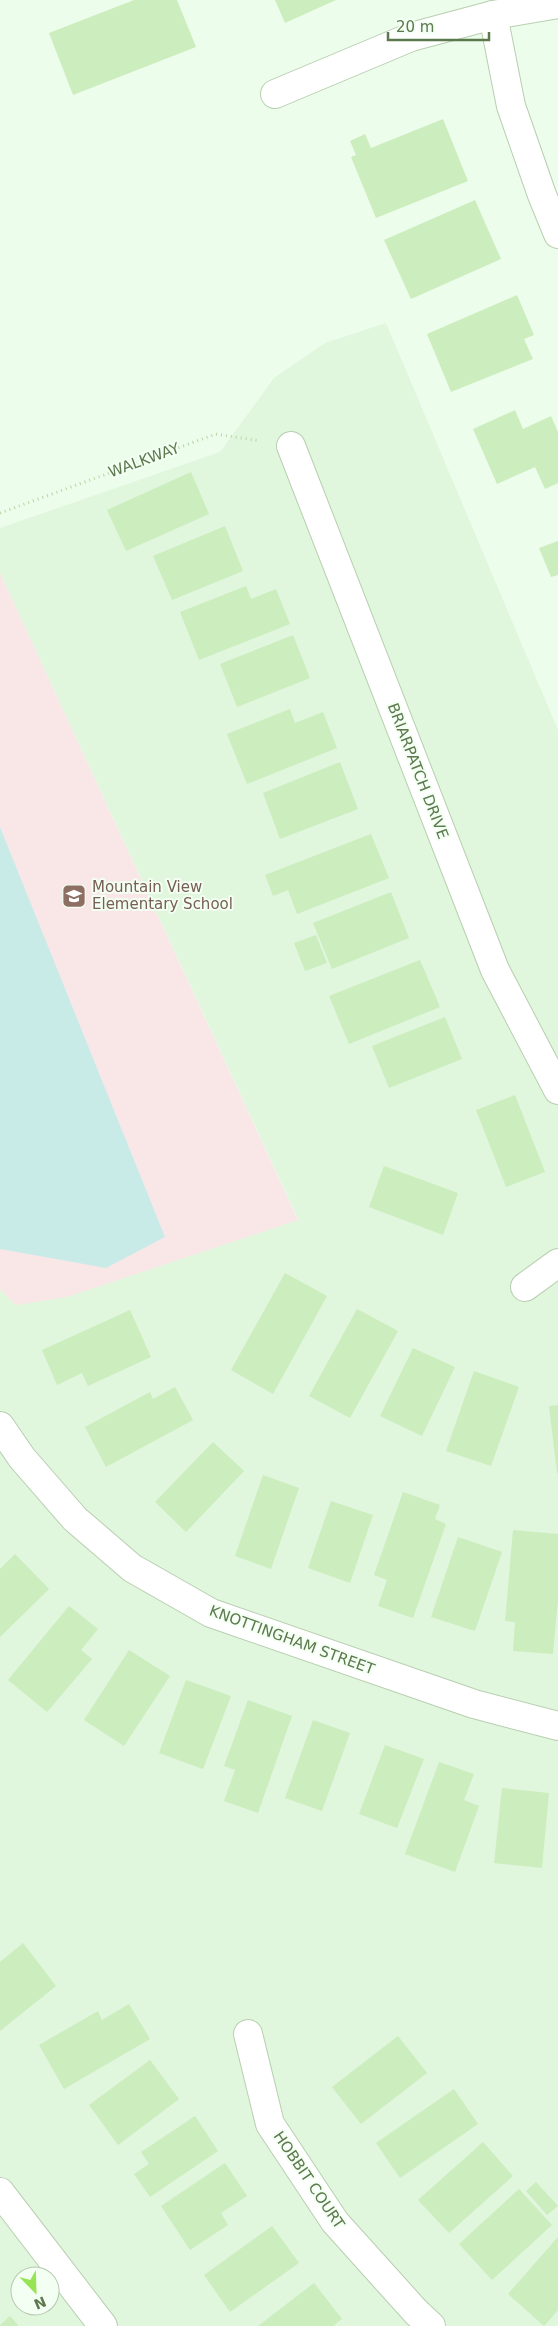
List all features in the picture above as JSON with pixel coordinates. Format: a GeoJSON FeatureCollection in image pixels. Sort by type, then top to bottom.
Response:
{"type":"FeatureCollection","features":[{"type":"Feature","properties":{"kind":"street"},"geometry":{"type":"LineString","coordinates":[[275,94],[411,37],[493,15],[558,4]]}},
{"type":"Feature","properties":{"kind":"street"},"geometry":{"type":"LineString","coordinates":[[493,15],[511,106],[542,195],[558,234]]}},
{"type":"Feature","properties":{"kind":"street","name":"BRIARPATCH DRIVE"},"geometry":{"type":"LineString","coordinates":[[291,446],[495,970],[558,1090]]}},
{"type":"Feature","properties":{"kind":"street"},"geometry":{"type":"LineString","coordinates":[[525,1287],[558,1263]]}},
{"type":"Feature","properties":{"kind":"street","name":"KNOTTINGHAM STREET"},"geometry":{"type":"LineString","coordinates":[[0,1426],[22,1458],[75,1519],[132,1568],[211,1613],[474,1704],[558,1726]]}},
{"type":"Feature","properties":{"kind":"street","name":"HOBBIT COURT"},"geometry":{"type":"LineString","coordinates":[[248,2034],[270,2124],[335,2222],[416,2312],[431,2326]]}},
{"type":"Feature","properties":{"kind":"street"},"geometry":{"type":"LineString","coordinates":[[0,2192],[103,2326]]}},
{"type":"Feature","properties":{"kind":"path","name":"WALKWAY"},"geometry":{"type":"LineString","coordinates":[[0,513],[216,434],[291,446]]}},
{"type":"Feature","properties":{"kind":"shaded area"},"geometry":{"type":"Polygon","coordinates":[[[386,323],[558,730],[558,2326],[0,2326],[0,1289],[16,1305],[298,1219],[0,573],[0,528],[220,452],[274,378],[325,343],[386,323]]]}},
{"type":"Feature","properties":{"kind":"shaded area","name":"Mountain View Elementary School"},"geometry":{"type":"Polygon","coordinates":[[[0,573],[298,1220],[67,1297],[16,1305],[0,1289],[0,573]]]}},
{"type":"Feature","properties":{"kind":"shaded area"},"geometry":{"type":"Polygon","coordinates":[[[0,827],[165,1237],[106,1268],[0,1249],[0,827]]]}},
{"type":"Feature","properties":{"kind":"building"},"geometry":{"type":"Polygon","coordinates":[[[134,0],[177,0],[196,47],[73,95],[49,33],[134,0]]]}},
{"type":"Feature","properties":{"kind":"building"},"geometry":{"type":"Polygon","coordinates":[[[275,0],[336,0],[285,23],[275,0]]]}},
{"type":"Feature","properties":{"kind":"building"},"geometry":{"type":"Polygon","coordinates":[[[443,119],[468,181],[376,218],[351,157],[356,155],[350,141],[365,134],[371,148],[443,119]]]}},
{"type":"Feature","properties":{"kind":"building"},"geometry":{"type":"Polygon","coordinates":[[[475,200],[501,259],[411,299],[384,240],[475,200]]]}},
{"type":"Feature","properties":{"kind":"building"},"geometry":{"type":"Polygon","coordinates":[[[517,295],[534,335],[524,339],[533,359],[451,392],[427,334],[517,295]]]}},
{"type":"Feature","properties":{"kind":"building"},"geometry":{"type":"Polygon","coordinates":[[[515,410],[523,429],[551,416],[558,432],[558,483],[545,489],[535,467],[497,484],[473,429],[515,410]]]}},
{"type":"Feature","properties":{"kind":"building"},"geometry":{"type":"Polygon","coordinates":[[[191,472],[209,514],[126,551],[107,510],[191,472]]]}},
{"type":"Feature","properties":{"kind":"building"},"geometry":{"type":"Polygon","coordinates":[[[225,526],[243,571],[172,600],[153,556],[225,526]]]}},
{"type":"Feature","properties":{"kind":"building"},"geometry":{"type":"Polygon","coordinates":[[[558,541],[558,575],[551,577],[539,548],[558,541]]]}},
{"type":"Feature","properties":{"kind":"building"},"geometry":{"type":"Polygon","coordinates":[[[246,586],[251,599],[276,589],[290,624],[199,660],[180,612],[246,586]]]}},
{"type":"Feature","properties":{"kind":"building"},"geometry":{"type":"Polygon","coordinates":[[[293,635],[310,678],[237,707],[220,664],[293,635]]]}},
{"type":"Feature","properties":{"kind":"building"},"geometry":{"type":"Polygon","coordinates":[[[290,709],[295,723],[323,712],[337,748],[247,784],[227,734],[290,709]]]}},
{"type":"Feature","properties":{"kind":"building"},"geometry":{"type":"Polygon","coordinates":[[[340,762],[358,809],[280,839],[263,793],[340,762]]]}},
{"type":"Feature","properties":{"kind":"building"},"geometry":{"type":"Polygon","coordinates":[[[371,834],[389,878],[297,914],[288,890],[273,896],[265,875],[371,834]]]}},
{"type":"Feature","properties":{"kind":"building"},"geometry":{"type":"Polygon","coordinates":[[[391,892],[409,938],[332,969],[313,923],[391,892]]]}},
{"type":"Feature","properties":{"kind":"building"},"geometry":{"type":"Polygon","coordinates":[[[316,935],[327,963],[305,971],[294,943],[316,935]]]}},
{"type":"Feature","properties":{"kind":"building"},"geometry":{"type":"Polygon","coordinates":[[[420,960],[440,1007],[349,1044],[329,996],[420,960]]]}},
{"type":"Feature","properties":{"kind":"building"},"geometry":{"type":"Polygon","coordinates":[[[445,1017],[462,1059],[389,1088],[372,1046],[445,1017]]]}},
{"type":"Feature","properties":{"kind":"building"},"geometry":{"type":"Polygon","coordinates":[[[515,1095],[545,1172],[506,1187],[476,1110],[515,1095]]]}},
{"type":"Feature","properties":{"kind":"building"},"geometry":{"type":"Polygon","coordinates":[[[384,1166],[458,1193],[443,1235],[369,1207],[384,1166]]]}},
{"type":"Feature","properties":{"kind":"building"},"geometry":{"type":"Polygon","coordinates":[[[285,1273],[327,1296],[273,1394],[231,1370],[285,1273]]]}},
{"type":"Feature","properties":{"kind":"building"},"geometry":{"type":"Polygon","coordinates":[[[357,1309],[398,1331],[350,1418],[309,1396],[357,1309]]]}},
{"type":"Feature","properties":{"kind":"building"},"geometry":{"type":"Polygon","coordinates":[[[130,1310],[151,1357],[88,1386],[82,1373],[57,1385],[42,1350],[130,1310]]]}},
{"type":"Feature","properties":{"kind":"building"},"geometry":{"type":"Polygon","coordinates":[[[413,1348],[455,1367],[422,1436],[380,1416],[413,1348]]]}},
{"type":"Feature","properties":{"kind":"building"},"geometry":{"type":"Polygon","coordinates":[[[474,1371],[519,1387],[491,1466],[446,1451],[474,1371]]]}},
{"type":"Feature","properties":{"kind":"building"},"geometry":{"type":"Polygon","coordinates":[[[175,1387],[193,1420],[106,1467],[85,1427],[150,1392],[153,1399],[175,1387]]]}},
{"type":"Feature","properties":{"kind":"building"},"geometry":{"type":"Polygon","coordinates":[[[558,1405],[558,1473],[557,1473],[549,1406],[558,1405]]]}},
{"type":"Feature","properties":{"kind":"building"},"geometry":{"type":"Polygon","coordinates":[[[213,1442],[244,1471],[186,1532],[155,1502],[213,1442]]]}},
{"type":"Feature","properties":{"kind":"building"},"geometry":{"type":"Polygon","coordinates":[[[263,1475],[299,1488],[271,1569],[235,1556],[263,1475]]]}},
{"type":"Feature","properties":{"kind":"building"},"geometry":{"type":"Polygon","coordinates":[[[403,1492],[440,1505],[435,1519],[446,1524],[413,1618],[378,1606],[387,1580],[374,1575],[403,1492]]]}},
{"type":"Feature","properties":{"kind":"building"},"geometry":{"type":"Polygon","coordinates":[[[331,1501],[373,1515],[350,1583],[308,1568],[331,1501]]]}},
{"type":"Feature","properties":{"kind":"building"},"geometry":{"type":"Polygon","coordinates":[[[513,1530],[558,1534],[558,1600],[553,1654],[513,1651],[515,1622],[505,1621],[513,1530]]]}},
{"type":"Feature","properties":{"kind":"building"},"geometry":{"type":"Polygon","coordinates":[[[458,1537],[502,1552],[475,1631],[431,1617],[458,1537]]]}},
{"type":"Feature","properties":{"kind":"building"},"geometry":{"type":"Polygon","coordinates":[[[15,1554],[49,1589],[0,1637],[0,1569],[15,1554]]]}},
{"type":"Feature","properties":{"kind":"building"},"geometry":{"type":"Polygon","coordinates":[[[69,1606],[98,1629],[81,1650],[92,1659],[47,1712],[8,1680],[69,1606]]]}},
{"type":"Feature","properties":{"kind":"building"},"geometry":{"type":"Polygon","coordinates":[[[129,1650],[170,1676],[124,1746],[84,1720],[129,1650]]]}},
{"type":"Feature","properties":{"kind":"building"},"geometry":{"type":"Polygon","coordinates":[[[186,1680],[231,1696],[203,1769],[159,1753],[186,1680]]]}},
{"type":"Feature","properties":{"kind":"building"},"geometry":{"type":"Polygon","coordinates":[[[248,1700],[292,1716],[258,1813],[224,1801],[235,1770],[224,1766],[248,1700]]]}},
{"type":"Feature","properties":{"kind":"building"},"geometry":{"type":"Polygon","coordinates":[[[313,1720],[350,1733],[322,1811],[285,1798],[313,1720]]]}},
{"type":"Feature","properties":{"kind":"building"},"geometry":{"type":"Polygon","coordinates":[[[385,1745],[424,1759],[397,1828],[359,1814],[385,1745]]]}},
{"type":"Feature","properties":{"kind":"building"},"geometry":{"type":"Polygon","coordinates":[[[439,1762],[474,1774],[464,1800],[479,1806],[455,1872],[405,1854],[439,1762]]]}},
{"type":"Feature","properties":{"kind":"building"},"geometry":{"type":"Polygon","coordinates":[[[502,1788],[549,1793],[542,1868],[494,1863],[502,1788]]]}},
{"type":"Feature","properties":{"kind":"building"},"geometry":{"type":"Polygon","coordinates":[[[23,1943],[56,1986],[0,2031],[0,1962],[23,1943]]]}},
{"type":"Feature","properties":{"kind":"building"},"geometry":{"type":"Polygon","coordinates":[[[129,2004],[150,2039],[64,2089],[39,2045],[98,2011],[102,2020],[129,2004]]]}},
{"type":"Feature","properties":{"kind":"building"},"geometry":{"type":"Polygon","coordinates":[[[398,2036],[427,2073],[361,2124],[332,2087],[398,2036]]]}},
{"type":"Feature","properties":{"kind":"building"},"geometry":{"type":"Polygon","coordinates":[[[150,2060],[179,2099],[118,2145],[89,2105],[150,2060]]]}},
{"type":"Feature","properties":{"kind":"building"},"geometry":{"type":"Polygon","coordinates":[[[454,2089],[478,2124],[400,2178],[376,2143],[454,2089]]]}},
{"type":"Feature","properties":{"kind":"building"},"geometry":{"type":"Polygon","coordinates":[[[195,2116],[218,2151],[150,2197],[134,2174],[149,2164],[141,2152],[195,2116]]]}},
{"type":"Feature","properties":{"kind":"building"},"geometry":{"type":"Polygon","coordinates":[[[483,2142],[513,2176],[449,2233],[418,2200],[483,2142]]]}},
{"type":"Feature","properties":{"kind":"building"},"geometry":{"type":"Polygon","coordinates":[[[225,2163],[247,2196],[221,2213],[228,2225],[190,2250],[161,2206],[225,2163]]]}},
{"type":"Feature","properties":{"kind":"building"},"geometry":{"type":"Polygon","coordinates":[[[536,2182],[558,2206],[547,2215],[526,2191],[536,2182]]]}},
{"type":"Feature","properties":{"kind":"building"},"geometry":{"type":"Polygon","coordinates":[[[519,2189],[552,2225],[492,2280],[459,2244],[519,2189]]]}},
{"type":"Feature","properties":{"kind":"building"},"geometry":{"type":"Polygon","coordinates":[[[272,2226],[299,2263],[230,2312],[204,2275],[272,2226]]]}},
{"type":"Feature","properties":{"kind":"building"},"geometry":{"type":"Polygon","coordinates":[[[558,2237],[558,2310],[544,2326],[508,2294],[558,2237]]]}},
{"type":"Feature","properties":{"kind":"building"},"geometry":{"type":"Polygon","coordinates":[[[314,2283],[342,2319],[333,2326],[258,2326],[314,2283]]]}},
{"type":"Feature","properties":{"kind":"building"},"geometry":{"type":"Polygon","coordinates":[[[10,2316],[19,2326],[0,2326],[10,2316]]]}},
{"type":"Feature","properties":{"kind":"place","name":"Mountain View Elementary School"},"geometry":{"type":"Point","coordinates":[74,896]}}]}
